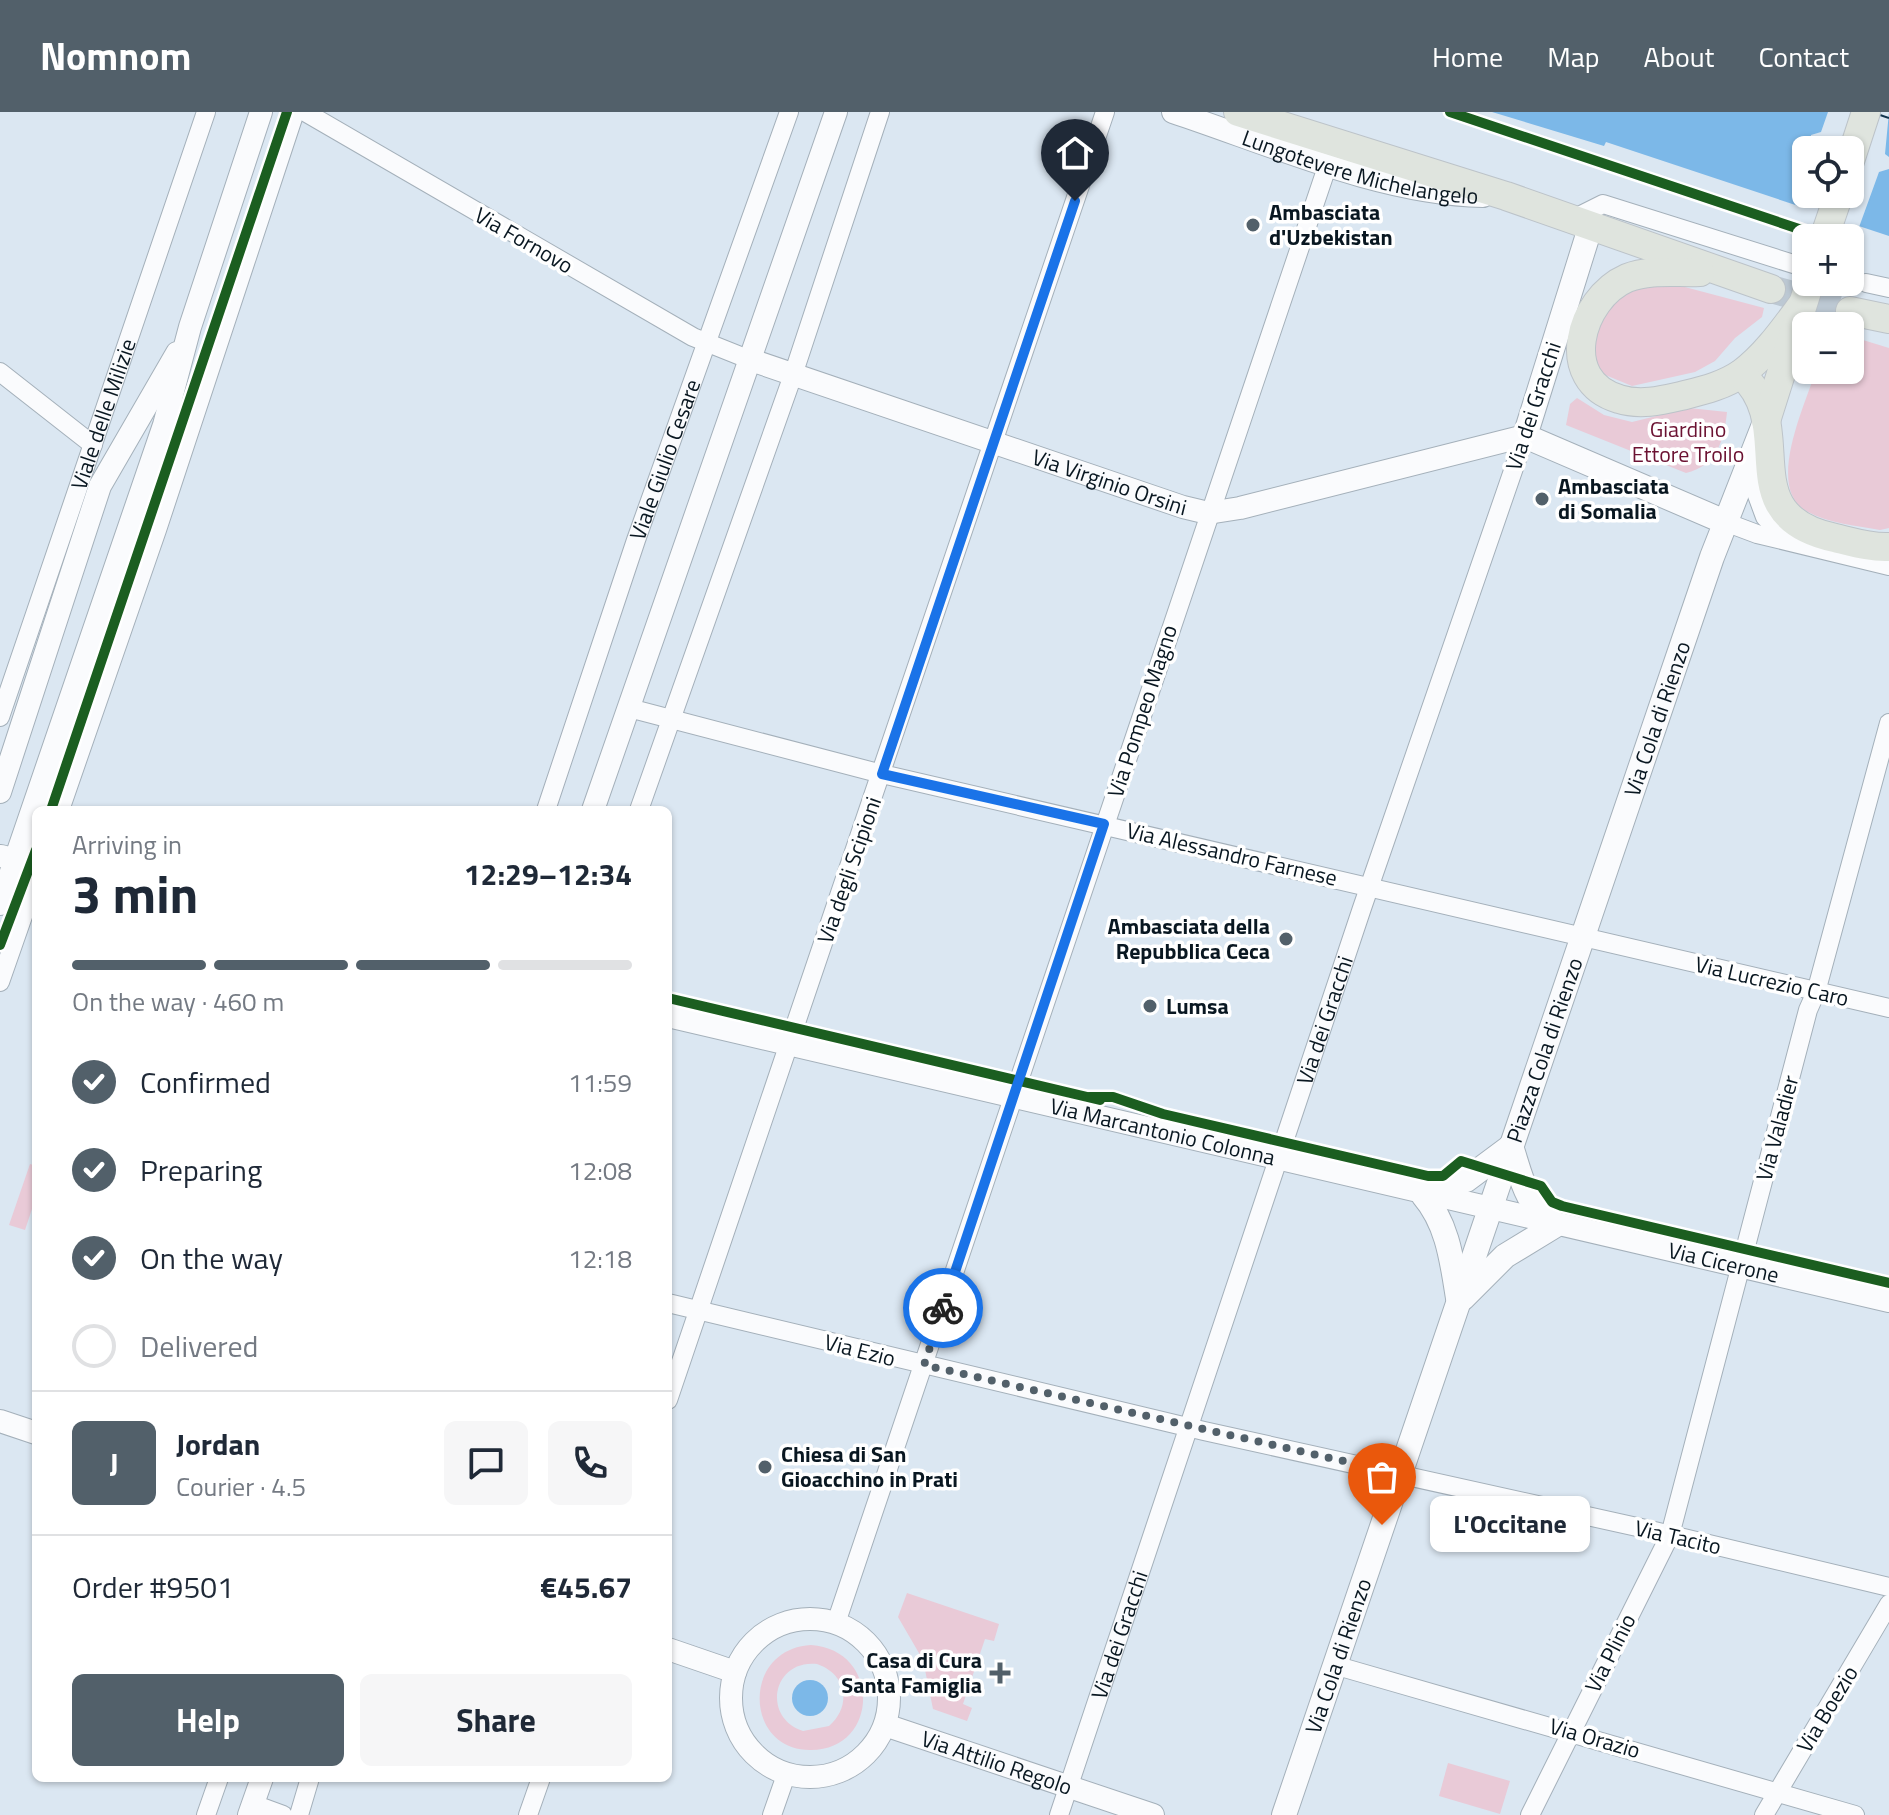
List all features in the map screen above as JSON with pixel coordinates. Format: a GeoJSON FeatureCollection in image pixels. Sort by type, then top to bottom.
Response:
{"type":"FeatureCollection","features":[{"type":"Feature","properties":{"kind":"main road","name":"Lungotevere Michelangelo"},"geometry":{"type":"LineString","coordinates":[[1238,112],[1506,196],[1771,289]]}},
{"type":"Feature","properties":{"kind":"main road"},"geometry":{"type":"LineString","coordinates":[[1858,136],[1866,112]]}},
{"type":"Feature","properties":{"kind":"main road","name":"Via dei Gracchi"},"geometry":{"type":"LineString","coordinates":[[1525,436],[1582,222]]}},
{"type":"Feature","properties":{"kind":"main road"},"geometry":{"type":"LineString","coordinates":[[1723,273],[1650,273],[1624,279],[1601,296],[1588,313],[1581,336],[1581,356],[1597,387],[1628,402],[1659,401],[1704,390],[1741,374],[1765,352],[1805,296]]}},
{"type":"Feature","properties":{"kind":"main road"},"geometry":{"type":"LineString","coordinates":[[1765,422],[1805,296]]}},
{"type":"Feature","properties":{"kind":"main road"},"geometry":{"type":"LineString","coordinates":[[1850,311],[1889,320]]}},
{"type":"Feature","properties":{"kind":"main road"},"geometry":{"type":"LineString","coordinates":[[1741,374],[1758,393],[1776,499],[1794,525],[1829,537],[1889,547]]}},
{"type":"Feature","properties":{"kind":"main road","name":"Via Cola di Rienzo"},"geometry":{"type":"LineString","coordinates":[[1585,927],[1725,522],[1765,422]]}},
{"type":"Feature","properties":{"kind":"main road"},"geometry":{"type":"LineString","coordinates":[[1525,436],[1725,522]]}},
{"type":"Feature","properties":{"kind":"main road","name":"Piazza Cola di Rienzo"},"geometry":{"type":"LineString","coordinates":[[1392,1497],[1585,927]]}},
{"type":"Feature","properties":{"kind":"main road"},"geometry":{"type":"LineString","coordinates":[[1511,1146],[1527,1198],[1556,1225],[1505,1256],[1458,1303],[1448,1243],[1438,1216],[1423,1195],[1477,1174],[1511,1146]]}},
{"type":"Feature","properties":{"kind":"main road","name":"Via Cola di Rienzo"},"geometry":{"type":"LineString","coordinates":[[1284,1815],[1392,1497]]}},
{"type":"Feature","properties":{"kind":"street","name":"Viale delle Milizie"},"geometry":{"type":"LineString","coordinates":[[0,717],[5,689],[93,445],[206,112]]}},
{"type":"Feature","properties":{"kind":"street","name":"Viale delle Milizie"},"geometry":{"type":"LineString","coordinates":[[35,806],[164,425],[190,327],[261,112]]}},
{"type":"Feature","properties":{"kind":"street"},"geometry":{"type":"LineString","coordinates":[[61,806],[157,530],[295,112]]}},
{"type":"Feature","properties":{"kind":"street","name":"Via Fornovo"},"geometry":{"type":"LineString","coordinates":[[305,112],[706,343],[748,359]]}},
{"type":"Feature","properties":{"kind":"street","name":"Viale Giulio Cesare"},"geometry":{"type":"LineString","coordinates":[[547,806],[706,343],[789,112]]}},
{"type":"Feature","properties":{"kind":"street","name":"Viale Giulio Cesare"},"geometry":{"type":"LineString","coordinates":[[594,806],[836,112]]}},
{"type":"Feature","properties":{"kind":"street"},"geometry":{"type":"LineString","coordinates":[[640,806],[793,375],[880,112]]}},
{"type":"Feature","properties":{"kind":"street","name":"Via degli Scipioni"},"geometry":{"type":"LineString","coordinates":[[672,1388],[1105,112]]}},
{"type":"Feature","properties":{"kind":"street","name":"Lungotevere Michelangelo"},"geometry":{"type":"LineString","coordinates":[[1173,112],[1328,164],[1422,189],[1471,196],[1506,196]]}},
{"type":"Feature","properties":{"kind":"street","name":"Via Pompeo Magno"},"geometry":{"type":"LineString","coordinates":[[836,1623],[1328,164]]}},
{"type":"Feature","properties":{"kind":"street"},"geometry":{"type":"LineString","coordinates":[[1582,222],[1603,204],[1792,264]]}},
{"type":"Feature","properties":{"kind":"street"},"geometry":{"type":"LineString","coordinates":[[1866,283],[1889,288]]}},
{"type":"Feature","properties":{"kind":"street","name":"Viale delle Milizie"},"geometry":{"type":"LineString","coordinates":[[0,792],[105,474],[190,327]]}},
{"type":"Feature","properties":{"kind":"street","name":"Via Virginio Orsini"},"geometry":{"type":"LineString","coordinates":[[748,359],[1208,513],[1240,508],[1525,436]]}},
{"type":"Feature","properties":{"kind":"street"},"geometry":{"type":"LineString","coordinates":[[0,372],[93,445]]}},
{"type":"Feature","properties":{"kind":"street","name":"Via dei Gracchi"},"geometry":{"type":"LineString","coordinates":[[1059,1815],[1369,887],[1525,436]]}},
{"type":"Feature","properties":{"kind":"street"},"geometry":{"type":"LineString","coordinates":[[1747,468],[1758,503],[1770,526],[1783,538],[1797,544]]}},
{"type":"Feature","properties":{"kind":"street"},"geometry":{"type":"LineString","coordinates":[[1725,522],[1797,544],[1889,566]]}},
{"type":"Feature","properties":{"kind":"street","name":"Via Alessandro Farnese"},"geometry":{"type":"LineString","coordinates":[[629,708],[882,774],[1508,921]]}},
{"type":"Feature","properties":{"kind":"street","name":"Via Valadier"},"geometry":{"type":"LineString","coordinates":[[1670,1535],[1808,1010],[1816,992],[1889,723]]}},
{"type":"Feature","properties":{"kind":"street","name":"Viale delle Milizie"},"geometry":{"type":"LineString","coordinates":[[0,904],[32,816]]}},
{"type":"Feature","properties":{"kind":"street"},"geometry":{"type":"LineString","coordinates":[[0,982],[32,890]]}},
{"type":"Feature","properties":{"kind":"street","name":"Piazza Cola di Rienzo"},"geometry":{"type":"LineString","coordinates":[[1508,921],[1585,927],[1654,954]]}},
{"type":"Feature","properties":{"kind":"street","name":"Via Lucrezio Caro"},"geometry":{"type":"LineString","coordinates":[[1654,954],[1889,1008]]}},
{"type":"Feature","properties":{"kind":"street","name":"Via Marcantonio Colonna"},"geometry":{"type":"LineString","coordinates":[[672,1017],[1423,1195]]}},
{"type":"Feature","properties":{"kind":"street"},"geometry":{"type":"LineString","coordinates":[[1423,1195],[1556,1225]]}},
{"type":"Feature","properties":{"kind":"street","name":"Via Cicerone"},"geometry":{"type":"LineString","coordinates":[[1556,1225],[1889,1301]]}},
{"type":"Feature","properties":{"kind":"street","name":"Via Ezio"},"geometry":{"type":"LineString","coordinates":[[672,1304],[1332,1461],[1400,1474]]}},
{"type":"Feature","properties":{"kind":"street"},"geometry":{"type":"LineString","coordinates":[[0,1421],[32,1432]]}},
{"type":"Feature","properties":{"kind":"street","name":"Via Tacito"},"geometry":{"type":"LineString","coordinates":[[1400,1474],[1889,1587]]}},
{"type":"Feature","properties":{"kind":"street","name":"Via Plinio"},"geometry":{"type":"LineString","coordinates":[[1530,1815],[1670,1535]]}},
{"type":"Feature","properties":{"kind":"street","name":"Via Boezio"},"geometry":{"type":"LineString","coordinates":[[1764,1815],[1889,1604]]}},
{"type":"Feature","properties":{"kind":"street"},"geometry":{"type":"LineString","coordinates":[[804,1619],[836,1623],[863,1639],[883,1665],[890,1697],[885,1725],[867,1754],[844,1771],[816,1778],[786,1775],[756,1757],[737,1731],[731,1699],[735,1672],[752,1644],[776,1627],[804,1619]]}},
{"type":"Feature","properties":{"kind":"street"},"geometry":{"type":"LineString","coordinates":[[672,1650],[735,1672]]}},
{"type":"Feature","properties":{"kind":"street","name":"Via Orazio"},"geometry":{"type":"LineString","coordinates":[[1334,1665],[1572,1731],[1855,1815]]}},
{"type":"Feature","properties":{"kind":"street","name":"Via Attilio Regolo"},"geometry":{"type":"LineString","coordinates":[[885,1725],[1153,1815]]}},
{"type":"Feature","properties":{"kind":"street"},"geometry":{"type":"LineString","coordinates":[[772,1815],[786,1775]]}},
{"type":"Feature","properties":{"kind":"street"},"geometry":{"type":"LineString","coordinates":[[206,1815],[218,1782]]}},
{"type":"Feature","properties":{"kind":"street"},"geometry":{"type":"LineString","coordinates":[[261,1782],[251,1810],[283,1815]]}},
{"type":"Feature","properties":{"kind":"street"},"geometry":{"type":"LineString","coordinates":[[299,1815],[309,1782]]}},
{"type":"Feature","properties":{"kind":"street"},"geometry":{"type":"LineString","coordinates":[[528,1815],[540,1782]]}},
{"type":"Feature","properties":{"kind":"green space"},"geometry":{"type":"Polygon","coordinates":[[[1666,282],[1764,308],[1762,317],[1735,338],[1715,361],[1695,372],[1632,386],[1598,372],[1591,328],[1621,292],[1666,282]]]}},
{"type":"Feature","properties":{"kind":"green space"},"geometry":{"type":"Polygon","coordinates":[[[1864,340],[1889,348],[1889,528],[1880,530],[1816,516],[1795,501],[1789,486],[1788,467],[1797,425],[1811,384],[1864,384],[1864,340]]]}},
{"type":"Feature","properties":{"kind":"green space","name":"Giardino Ettore Troilo"},"geometry":{"type":"Polygon","coordinates":[[[1577,398],[1604,415],[1632,422],[1689,408],[1727,412],[1724,433],[1711,459],[1686,473],[1566,425],[1570,404],[1577,398]]]}},
{"type":"Feature","properties":{"kind":"green space"},"geometry":{"type":"Polygon","coordinates":[[[32,1165],[32,1209],[25,1230],[9,1225],[32,1165]]]}},
{"type":"Feature","properties":{"kind":"green space"},"geometry":{"type":"Polygon","coordinates":[[[907,1593],[999,1624],[994,1641],[985,1639],[963,1704],[972,1708],[967,1721],[933,1709],[923,1660],[898,1617],[907,1593]]]}},
{"type":"Feature","properties":{"kind":"green space"},"geometry":{"type":"Polygon","coordinates":[[[811,1645],[834,1651],[851,1664],[860,1680],[863,1699],[860,1718],[850,1734],[833,1746],[811,1750],[789,1746],[773,1735],[763,1718],[760,1699],[763,1680],[772,1663],[788,1651],[811,1645]],[[817,1664],[802,1665],[790,1670],[782,1679],[777,1702],[781,1714],[790,1724],[803,1731],[829,1726],[841,1709],[843,1691],[835,1675],[817,1664]]]}},
{"type":"Feature","properties":{"kind":"green space"},"geometry":{"type":"Polygon","coordinates":[[[1448,1763],[1510,1781],[1500,1814],[1439,1796],[1448,1763]]]}},
{"type":"Feature","properties":{"kind":"water"},"geometry":{"type":"Polygon","coordinates":[[[1492,112],[1889,112],[1889,236],[1864,228],[1864,224],[1853,224],[1805,208],[1864,208],[1864,136],[1792,136],[1792,204],[1606,142],[1604,146],[1492,112]]]}},
{"type":"Feature","properties":{"kind":"water"},"geometry":{"type":"Polygon","coordinates":[[[810,1680],[823,1685],[828,1698],[823,1711],[810,1716],[797,1711],[792,1698],[797,1685],[810,1680]]]}},
{"type":"Feature","properties":{"kind":"pier"},"geometry":{"type":"Polygon","coordinates":[[[1828,112],[1889,112],[1885,154],[1889,157],[1889,169],[1879,172],[1860,224],[1840,224],[1797,210],[1864,208],[1864,136],[1811,136],[1821,132],[1828,112]]]}},
{"type":"Feature","properties":{"kind":"ferry route"},"geometry":{"type":"LineString","coordinates":[[1880,115],[1889,118]]}},
{"type":"Feature","properties":{"kind":"tunnel"},"geometry":{"type":"LineString","coordinates":[[1771,289],[1850,311]]}},
{"type":"Feature","properties":{"kind":"cycle path"},"geometry":{"type":"LineString","coordinates":[[52,806],[287,112]]}},
{"type":"Feature","properties":{"kind":"cycle path"},"geometry":{"type":"LineString","coordinates":[[1450,112],[1792,227]]}},
{"type":"Feature","properties":{"kind":"cycle path"},"geometry":{"type":"LineString","coordinates":[[0,945],[32,861]]}},
{"type":"Feature","properties":{"kind":"cycle path"},"geometry":{"type":"LineString","coordinates":[[672,999],[1100,1100]]}},
{"type":"Feature","properties":{"kind":"cycle path"},"geometry":{"type":"LineString","coordinates":[[1090,1097],[1113,1097],[1163,1114],[1428,1176],[1443,1176],[1461,1161],[1541,1186],[1552,1202],[1562,1206],[1889,1283]]}},
{"type":"Feature","properties":{"kind":"way so far"},"geometry":{"type":"LineString","coordinates":[[943,1308],[924,1365],[1332,1461],[1400,1474],[1382,1525]]}},
{"type":"Feature","properties":{"kind":"place","name":"Ambasciata d'Uzbekistan"},"geometry":{"type":"Point","coordinates":[1253,225]}},
{"type":"Feature","properties":{"kind":"place","name":"Ambasciata di Somalia"},"geometry":{"type":"Point","coordinates":[1542,499]}},
{"type":"Feature","properties":{"kind":"place","name":"Ambasciata della Repubblica Ceca"},"geometry":{"type":"Point","coordinates":[1286,939]}},
{"type":"Feature","properties":{"kind":"place","name":"Lumsa"},"geometry":{"type":"Point","coordinates":[1150,1006]}},
{"type":"Feature","properties":{"kind":"place","name":"Chiesa di San Gioacchino in Prati"},"geometry":{"type":"Point","coordinates":[765,1467]}},
{"type":"Feature","properties":{"kind":"place","name":"L'Occitane"},"geometry":{"type":"Point","coordinates":[1382,1525]}},
{"type":"Feature","properties":{"kind":"place","name":"Casa di Cura Santa Famiglia"},"geometry":{"type":"Point","coordinates":[1000,1673]}},
{"type":"Feature","properties":{"kind":"route"},"geometry":{"type":"LineString","coordinates":[[943,1308],[1104,824],[882,774],[1075,201]]}}]}
